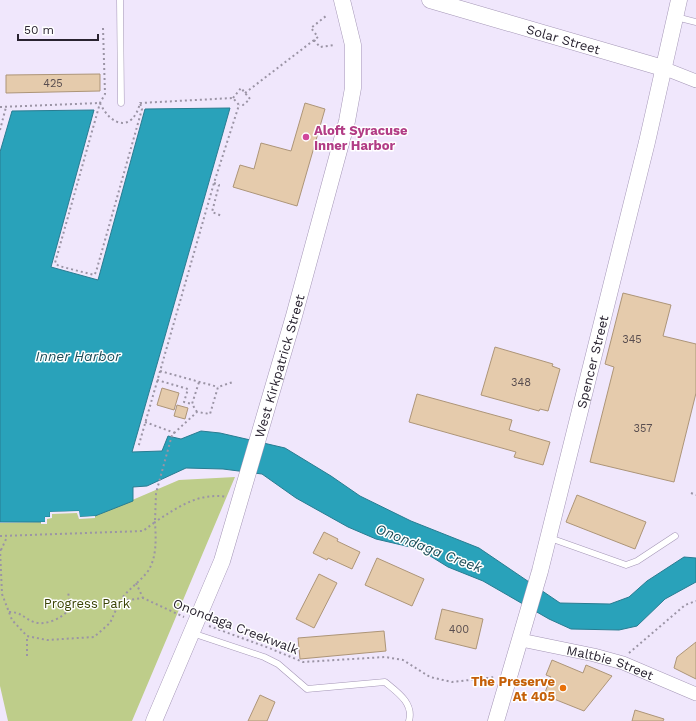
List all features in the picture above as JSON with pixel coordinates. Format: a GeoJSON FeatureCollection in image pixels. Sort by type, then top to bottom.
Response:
{"type":"FeatureCollection","features":[{"type":"Feature","properties":{"kind":"street","name":"West Kirkpatrick Street"},"geometry":{"type":"LineString","coordinates":[[154,721],[222,561],[294,316],[348,122],[353,88],[353,45],[342,0]]}},
{"type":"Feature","properties":{"kind":"street","name":"Solar Street"},"geometry":{"type":"LineString","coordinates":[[430,0],[663,68],[696,81]]}},
{"type":"Feature","properties":{"kind":"street","name":"Spencer Street"},"geometry":{"type":"LineString","coordinates":[[496,721],[526,623],[540,571],[647,142],[679,0]]}},
{"type":"Feature","properties":{"kind":"street","name":"Maltbie Street"},"geometry":{"type":"LineString","coordinates":[[521,640],[594,654],[623,663],[696,694]]}},
{"type":"Feature","properties":{"kind":"lane"},"geometry":{"type":"LineString","coordinates":[[120,0],[121,104]]}},
{"type":"Feature","properties":{"kind":"lane"},"geometry":{"type":"LineString","coordinates":[[676,17],[696,22]]}},
{"type":"Feature","properties":{"kind":"lane"},"geometry":{"type":"LineString","coordinates":[[548,538],[626,565],[637,561],[675,536]]}},
{"type":"Feature","properties":{"kind":"lane"},"geometry":{"type":"LineString","coordinates":[[194,627],[278,664],[307,689],[385,682],[404,699],[410,709],[409,721]]}},
{"type":"Feature","properties":{"kind":"path"},"geometry":{"type":"LineString","coordinates":[[246,93],[318,37],[311,28],[326,16]]}},
{"type":"Feature","properties":{"kind":"path"},"geometry":{"type":"LineString","coordinates":[[103,28],[105,94],[100,103],[55,263],[94,275],[142,109],[140,103]]}},
{"type":"Feature","properties":{"kind":"path"},"geometry":{"type":"LineString","coordinates":[[314,40],[320,47],[334,45]]}},
{"type":"Feature","properties":{"kind":"path"},"geometry":{"type":"LineString","coordinates":[[140,103],[233,98],[242,88],[250,99],[243,105],[239,105]]}},
{"type":"Feature","properties":{"kind":"path"},"geometry":{"type":"LineString","coordinates":[[233,98],[239,105]]}},
{"type":"Feature","properties":{"kind":"path"},"geometry":{"type":"LineString","coordinates":[[100,103],[105,114],[119,123],[130,120],[135,116],[140,103]]}},
{"type":"Feature","properties":{"kind":"path"},"geometry":{"type":"LineString","coordinates":[[0,107],[100,103]]}},
{"type":"Feature","properties":{"kind":"path"},"geometry":{"type":"LineString","coordinates":[[138,448],[214,183],[239,105]]}},
{"type":"Feature","properties":{"kind":"path"},"geometry":{"type":"LineString","coordinates":[[0,130],[6,106]]}},
{"type":"Feature","properties":{"kind":"path"},"geometry":{"type":"LineString","coordinates":[[214,183],[219,185],[212,212],[222,216]]}},
{"type":"Feature","properties":{"kind":"path"},"geometry":{"type":"LineString","coordinates":[[160,371],[218,387],[233,382]]}},
{"type":"Feature","properties":{"kind":"path"},"geometry":{"type":"LineString","coordinates":[[157,380],[188,389],[184,402],[192,404],[197,412],[210,414],[218,387]]}},
{"type":"Feature","properties":{"kind":"path"},"geometry":{"type":"LineString","coordinates":[[192,404],[199,382]]}},
{"type":"Feature","properties":{"kind":"path"},"geometry":{"type":"LineString","coordinates":[[7,536],[0,549],[2,594],[12,620],[27,636],[47,640],[94,637],[110,623],[120,601],[128,590],[148,570],[156,548],[156,493],[172,435],[197,412]]}},
{"type":"Feature","properties":{"kind":"path"},"geometry":{"type":"LineString","coordinates":[[145,422],[175,432]]}},
{"type":"Feature","properties":{"kind":"path"},"geometry":{"type":"LineString","coordinates":[[691,493],[696,495]]}},
{"type":"Feature","properties":{"kind":"path"},"geometry":{"type":"LineString","coordinates":[[0,536],[143,531],[192,500],[216,495],[240,499]]}},
{"type":"Feature","properties":{"kind":"path"},"geometry":{"type":"LineString","coordinates":[[120,601],[143,598],[136,583]]}},
{"type":"Feature","properties":{"kind":"path"},"geometry":{"type":"LineString","coordinates":[[9,612],[17,612],[34,622],[43,624],[54,620],[68,611],[70,605],[68,592]]}},
{"type":"Feature","properties":{"kind":"path","name":"Onondaga Creekwalk"},"geometry":{"type":"LineString","coordinates":[[143,598],[194,627],[269,648],[303,662],[385,658],[403,660],[430,676],[452,682],[497,676]]}},
{"type":"Feature","properties":{"kind":"path"},"geometry":{"type":"LineString","coordinates":[[624,654],[632,652],[685,605],[696,601]]}},
{"type":"Feature","properties":{"kind":"path"},"geometry":{"type":"LineString","coordinates":[[27,636],[27,656]]}},
{"type":"Feature","properties":{"kind":"green space","name":"Progress Park"},"geometry":{"type":"Polygon","coordinates":[[[235,477],[132,721],[8,721],[0,686],[0,523],[45,522],[45,517],[50,517],[50,512],[79,511],[95,516],[179,480],[235,477]]]}},
{"type":"Feature","properties":{"kind":"water","name":"Inner Harbor"},"geometry":{"type":"Polygon","coordinates":[[[230,108],[132,452],[162,451],[168,436],[181,439],[201,431],[220,433],[285,448],[331,476],[360,496],[411,521],[479,548],[560,603],[610,604],[629,597],[647,581],[684,557],[696,558],[696,582],[665,599],[637,626],[619,630],[571,629],[549,619],[483,581],[448,567],[419,549],[376,539],[348,527],[296,498],[262,474],[223,469],[186,468],[147,486],[133,487],[133,501],[95,516],[79,517],[79,511],[50,512],[50,517],[45,517],[46,522],[0,522],[0,152],[12,111],[94,110],[51,267],[98,280],[145,109],[230,108]]]}},
{"type":"Feature","properties":{"kind":"pier"},"geometry":{"type":"Polygon","coordinates":[[[79,511],[80,517],[95,516],[95,518],[79,519],[77,513],[52,514],[52,518],[47,519],[47,524],[41,524],[41,522],[45,522],[45,517],[50,517],[50,512],[79,511]]]}},
{"type":"Feature","properties":{"kind":"building"},"geometry":{"type":"Polygon","coordinates":[[[100,74],[100,91],[6,93],[6,75],[100,74]]]}},
{"type":"Feature","properties":{"kind":"building","name":"Aloft Syracuse Inner Harbor"},"geometry":{"type":"Polygon","coordinates":[[[305,103],[325,109],[297,206],[233,187],[240,165],[254,169],[261,143],[291,151],[305,103]]]}},
{"type":"Feature","properties":{"kind":"building"},"geometry":{"type":"Polygon","coordinates":[[[623,293],[671,305],[663,336],[696,344],[696,393],[674,482],[590,462],[614,367],[605,364],[623,293]]]}},
{"type":"Feature","properties":{"kind":"building"},"geometry":{"type":"Polygon","coordinates":[[[495,347],[553,364],[552,366],[560,369],[548,411],[540,409],[539,411],[481,395],[495,347]]]}},
{"type":"Feature","properties":{"kind":"building"},"geometry":{"type":"Polygon","coordinates":[[[162,388],[179,393],[174,410],[157,405],[162,388]]]}},
{"type":"Feature","properties":{"kind":"building"},"geometry":{"type":"Polygon","coordinates":[[[417,394],[512,420],[509,430],[550,442],[543,465],[514,457],[516,452],[409,422],[417,394]]]}},
{"type":"Feature","properties":{"kind":"building"},"geometry":{"type":"Polygon","coordinates":[[[177,405],[188,408],[185,419],[174,416],[177,405]]]}},
{"type":"Feature","properties":{"kind":"building"},"geometry":{"type":"Polygon","coordinates":[[[577,495],[646,522],[635,549],[566,522],[577,495]]]}},
{"type":"Feature","properties":{"kind":"building"},"geometry":{"type":"Polygon","coordinates":[[[324,532],[338,539],[337,541],[360,552],[352,569],[313,553],[324,532]]]}},
{"type":"Feature","properties":{"kind":"building"},"geometry":{"type":"Polygon","coordinates":[[[377,558],[424,579],[412,606],[365,585],[377,558]]]}},
{"type":"Feature","properties":{"kind":"building"},"geometry":{"type":"Polygon","coordinates":[[[319,574],[337,583],[314,628],[296,619],[319,574]]]}},
{"type":"Feature","properties":{"kind":"building"},"geometry":{"type":"Polygon","coordinates":[[[442,609],[483,619],[476,649],[435,639],[442,609]]]}},
{"type":"Feature","properties":{"kind":"building"},"geometry":{"type":"Polygon","coordinates":[[[384,631],[386,651],[300,659],[298,638],[384,631]]]}},
{"type":"Feature","properties":{"kind":"building"},"geometry":{"type":"Polygon","coordinates":[[[696,642],[696,679],[674,668],[677,657],[696,642]]]}},
{"type":"Feature","properties":{"kind":"building"},"geometry":{"type":"Polygon","coordinates":[[[552,660],[583,673],[586,665],[612,676],[584,711],[544,695],[551,677],[546,675],[552,660]]]}},
{"type":"Feature","properties":{"kind":"building"},"geometry":{"type":"Polygon","coordinates":[[[260,695],[275,702],[267,721],[248,721],[260,695]]]}},
{"type":"Feature","properties":{"kind":"building"},"geometry":{"type":"Polygon","coordinates":[[[635,710],[664,719],[663,721],[632,721],[635,710]]]}},
{"type":"Feature","properties":{"kind":"place","name":"Aloft Syracuse Inner Harbor"},"geometry":{"type":"Point","coordinates":[306,137]}},
{"type":"Feature","properties":{"kind":"place","name":"The Preserve At 405"},"geometry":{"type":"Point","coordinates":[563,688]}},
{"type":"Feature","properties":{"kind":"water label","name":"Onondaga Creek"},"geometry":{"type":"Point","coordinates":[429,548]}}]}
